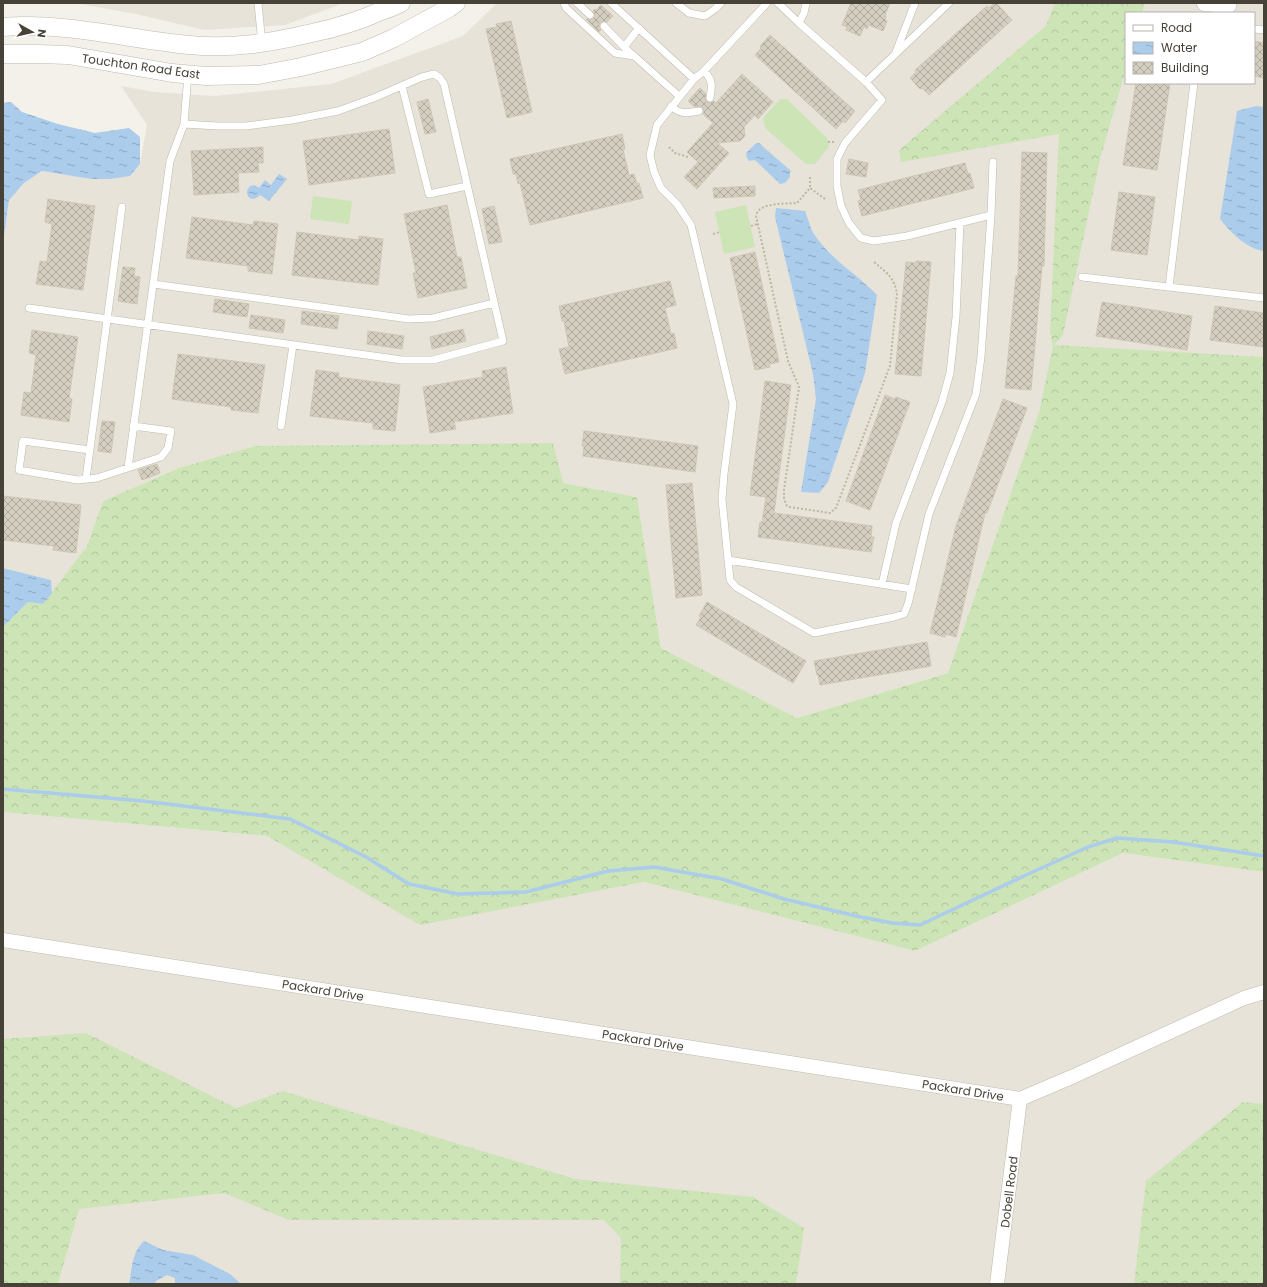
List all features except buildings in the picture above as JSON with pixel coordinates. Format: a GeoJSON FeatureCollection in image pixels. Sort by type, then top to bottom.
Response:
{"type":"FeatureCollection","features":[{"type":"Feature","properties":{"kind":"street"},"geometry":{"type":"LineString","coordinates":[[3,27],[58,27],[97,31],[190,45],[244,46],[262,44],[336,28],[401,3]]}},
{"type":"Feature","properties":{"kind":"street","name":"Touchton Road East"},"geometry":{"type":"LineString","coordinates":[[3,54],[68,55],[172,73],[206,76],[259,75],[329,61],[362,52],[394,38],[456,3]]}},
{"type":"Feature","properties":{"kind":"street"},"geometry":{"type":"LineString","coordinates":[[1204,7],[1230,7]]}},
{"type":"Feature","properties":{"kind":"street"},"geometry":{"type":"LineString","coordinates":[[188,74],[190,45]]}},
{"type":"Feature","properties":{"kind":"street","name":"Packard Drive"},"geometry":{"type":"LineString","coordinates":[[3,940],[1020,1099],[1074,1076],[1244,998],[1264,992]]}},
{"type":"Feature","properties":{"kind":"street","name":"Dobell Road"},"geometry":{"type":"LineString","coordinates":[[997,1284],[1020,1099]]}},
{"type":"Feature","properties":{"kind":"lane"},"geometry":{"type":"LineString","coordinates":[[258,3],[262,44]]}},
{"type":"Feature","properties":{"kind":"lane"},"geometry":{"type":"LineString","coordinates":[[564,3],[566,8],[615,53],[634,56]]}},
{"type":"Feature","properties":{"kind":"lane"},"geometry":{"type":"LineString","coordinates":[[577,3],[590,15]]}},
{"type":"Feature","properties":{"kind":"lane"},"geometry":{"type":"LineString","coordinates":[[611,3],[694,79]]}},
{"type":"Feature","properties":{"kind":"lane"},"geometry":{"type":"LineString","coordinates":[[676,3],[689,13],[705,16],[716,9],[720,3]]}},
{"type":"Feature","properties":{"kind":"lane"},"geometry":{"type":"LineString","coordinates":[[767,3],[704,71],[694,79],[657,124],[650,155],[654,172],[661,188],[677,204],[691,225],[733,404],[722,499],[730,580],[736,587],[814,633],[904,614],[908,604],[929,514],[976,394],[981,357],[994,162]]}},
{"type":"Feature","properties":{"kind":"lane"},"geometry":{"type":"LineString","coordinates":[[778,3],[799,24],[866,82],[882,100],[845,143],[838,159],[837,186],[841,206],[849,223],[861,238],[874,241],[907,236],[991,215]]}},
{"type":"Feature","properties":{"kind":"lane"},"geometry":{"type":"LineString","coordinates":[[799,24],[804,13],[806,3]]}},
{"type":"Feature","properties":{"kind":"lane"},"geometry":{"type":"LineString","coordinates":[[895,54],[915,3]]}},
{"type":"Feature","properties":{"kind":"lane"},"geometry":{"type":"LineString","coordinates":[[866,82],[949,3]]}},
{"type":"Feature","properties":{"kind":"lane"},"geometry":{"type":"LineString","coordinates":[[604,26],[624,47],[680,96]]}},
{"type":"Feature","properties":{"kind":"lane"},"geometry":{"type":"LineString","coordinates":[[624,47],[640,28]]}},
{"type":"Feature","properties":{"kind":"lane"},"geometry":{"type":"LineString","coordinates":[[704,71],[709,76],[712,84],[710,98]]}},
{"type":"Feature","properties":{"kind":"lane"},"geometry":{"type":"LineString","coordinates":[[128,468],[170,161],[184,124],[188,74]]}},
{"type":"Feature","properties":{"kind":"lane"},"geometry":{"type":"LineString","coordinates":[[29,308],[402,360],[433,360],[503,341],[444,84],[440,78],[434,74],[422,77],[376,97],[338,111],[292,120],[246,126],[184,124]]}},
{"type":"Feature","properties":{"kind":"lane"},"geometry":{"type":"LineString","coordinates":[[1169,287],[1194,84]]}},
{"type":"Feature","properties":{"kind":"lane"},"geometry":{"type":"LineString","coordinates":[[402,86],[429,194],[467,186]]}},
{"type":"Feature","properties":{"kind":"lane"},"geometry":{"type":"LineString","coordinates":[[671,106],[677,111],[687,113],[699,111]]}},
{"type":"Feature","properties":{"kind":"lane"},"geometry":{"type":"LineString","coordinates":[[86,479],[122,207]]}},
{"type":"Feature","properties":{"kind":"lane"},"geometry":{"type":"LineString","coordinates":[[882,584],[896,523],[942,402],[950,373],[956,317],[960,222]]}},
{"type":"Feature","properties":{"kind":"lane"},"geometry":{"type":"LineString","coordinates":[[1082,276],[1264,298]]}},
{"type":"Feature","properties":{"kind":"lane"},"geometry":{"type":"LineString","coordinates":[[153,284],[409,319],[433,318],[494,304]]}},
{"type":"Feature","properties":{"kind":"lane"},"geometry":{"type":"LineString","coordinates":[[281,426],[293,345]]}},
{"type":"Feature","properties":{"kind":"lane"},"geometry":{"type":"LineString","coordinates":[[90,450],[23,442],[19,470],[78,480],[97,478],[161,457],[168,448],[171,431],[133,426]]}},
{"type":"Feature","properties":{"kind":"lane"},"geometry":{"type":"LineString","coordinates":[[728,560],[912,589]]}},
{"type":"Feature","properties":{"kind":"path"},"geometry":{"type":"LineString","coordinates":[[828,142],[836,142]]}},
{"type":"Feature","properties":{"kind":"path"},"geometry":{"type":"LineString","coordinates":[[669,147],[675,153],[688,157]]}},
{"type":"Feature","properties":{"kind":"path"},"geometry":{"type":"LineString","coordinates":[[810,177],[810,188],[797,203],[763,207],[756,213],[757,224],[788,361],[798,387],[784,490],[784,499],[787,506],[830,513],[836,508],[890,366],[897,294],[892,278],[874,262]]}},
{"type":"Feature","properties":{"kind":"path"},"geometry":{"type":"LineString","coordinates":[[810,188],[825,199]]}},
{"type":"Feature","properties":{"kind":"path"},"geometry":{"type":"LineString","coordinates":[[751,226],[757,224]]}},
{"type":"Feature","properties":{"kind":"path"},"geometry":{"type":"LineString","coordinates":[[713,234],[720,232]]}},
{"type":"Feature","properties":{"kind":"shaded area"},"geometry":{"type":"Polygon","coordinates":[[[75,3],[344,3],[285,25],[204,30],[136,14],[75,3]]]}},
{"type":"Feature","properties":{"kind":"shaded area"},"geometry":{"type":"Polygon","coordinates":[[[497,3],[1264,3],[1264,357],[1054,346],[1039,412],[948,673],[797,718],[661,648],[637,497],[563,483],[255,446],[179,468],[103,501],[87,546],[52,593],[51,580],[3,568],[3,243],[9,200],[24,183],[42,171],[91,179],[130,176],[140,164],[147,125],[121,86],[154,92],[215,96],[331,84],[463,36],[497,3]]]}},
{"type":"Feature","properties":{"kind":"shaded area"},"geometry":{"type":"Polygon","coordinates":[[[3,812],[267,836],[420,924],[644,882],[915,951],[1123,853],[1264,872],[1264,1284],[3,1284],[3,812]]]}},
{"type":"Feature","properties":{"kind":"green space"},"geometry":{"type":"Polygon","coordinates":[[[1055,3],[1145,3],[1142,12],[1125,12],[1125,72],[1100,159],[1063,335],[1054,345],[1264,357],[1264,872],[1123,853],[915,951],[644,882],[420,925],[267,836],[3,812],[3,627],[28,602],[43,604],[87,546],[103,501],[179,468],[255,446],[553,443],[563,483],[637,497],[661,648],[797,718],[948,673],[1039,412],[1053,346],[1050,333],[1059,134],[901,162],[899,150],[1046,26],[1055,3]]]}},
{"type":"Feature","properties":{"kind":"green space"},"geometry":{"type":"Polygon","coordinates":[[[780,99],[787,99],[828,139],[829,147],[815,164],[806,164],[765,128],[763,118],[780,99]]]}},
{"type":"Feature","properties":{"kind":"green space"},"geometry":{"type":"Polygon","coordinates":[[[313,196],[352,201],[349,224],[310,219],[313,196]]]}},
{"type":"Feature","properties":{"kind":"green space"},"geometry":{"type":"Polygon","coordinates":[[[746,205],[755,247],[724,254],[715,212],[746,205]]]}},
{"type":"Feature","properties":{"kind":"green space"},"geometry":{"type":"Polygon","coordinates":[[[86,1033],[236,1108],[283,1091],[575,1179],[753,1197],[804,1228],[796,1284],[620,1284],[621,1238],[604,1220],[289,1220],[224,1193],[79,1209],[58,1284],[3,1283],[3,1039],[86,1033]]]}},
{"type":"Feature","properties":{"kind":"green space"},"geometry":{"type":"Polygon","coordinates":[[[1243,1102],[1264,1104],[1264,1284],[1134,1284],[1146,1181],[1243,1102]]]}},
{"type":"Feature","properties":{"kind":"water"},"geometry":{"type":"Polygon","coordinates":[[[11,102],[22,112],[58,124],[95,133],[129,128],[140,137],[140,164],[130,176],[110,179],[91,179],[42,171],[24,183],[9,200],[3,243],[3,103],[11,102]]]}},
{"type":"Feature","properties":{"kind":"water"},"geometry":{"type":"Polygon","coordinates":[[[1256,106],[1264,107],[1264,251],[1251,247],[1239,239],[1220,219],[1237,111],[1256,106]]]}},
{"type":"Feature","properties":{"kind":"water"},"geometry":{"type":"Polygon","coordinates":[[[759,143],[791,171],[790,177],[785,183],[780,184],[755,160],[749,161],[747,158],[746,153],[755,144],[759,143]]]}},
{"type":"Feature","properties":{"kind":"water"},"geometry":{"type":"Polygon","coordinates":[[[279,174],[287,179],[269,201],[260,195],[254,199],[249,197],[247,191],[250,186],[255,185],[259,188],[265,180],[271,185],[279,174]]]}},
{"type":"Feature","properties":{"kind":"water"},"geometry":{"type":"Polygon","coordinates":[[[776,208],[805,211],[810,226],[820,243],[877,295],[865,373],[828,482],[819,493],[801,492],[816,399],[813,374],[775,217],[776,208]]]}},
{"type":"Feature","properties":{"kind":"water"},"geometry":{"type":"Polygon","coordinates":[[[3,568],[51,580],[52,593],[43,604],[28,602],[3,627],[3,568]]]}},
{"type":"Feature","properties":{"kind":"water"},"geometry":{"type":"Polygon","coordinates":[[[144,1241],[163,1250],[193,1255],[230,1274],[241,1284],[175,1284],[175,1278],[167,1275],[156,1281],[155,1284],[129,1284],[135,1255],[140,1245],[144,1241]]]}},
{"type":"Feature","properties":{"kind":"waterway"},"geometry":{"type":"LineString","coordinates":[[3,789],[143,801],[290,819],[366,857],[409,884],[458,894],[526,892],[608,871],[654,867],[722,879],[784,899],[861,917],[892,923],[920,925],[1088,847],[1117,838],[1173,842],[1264,856]]}}]}
